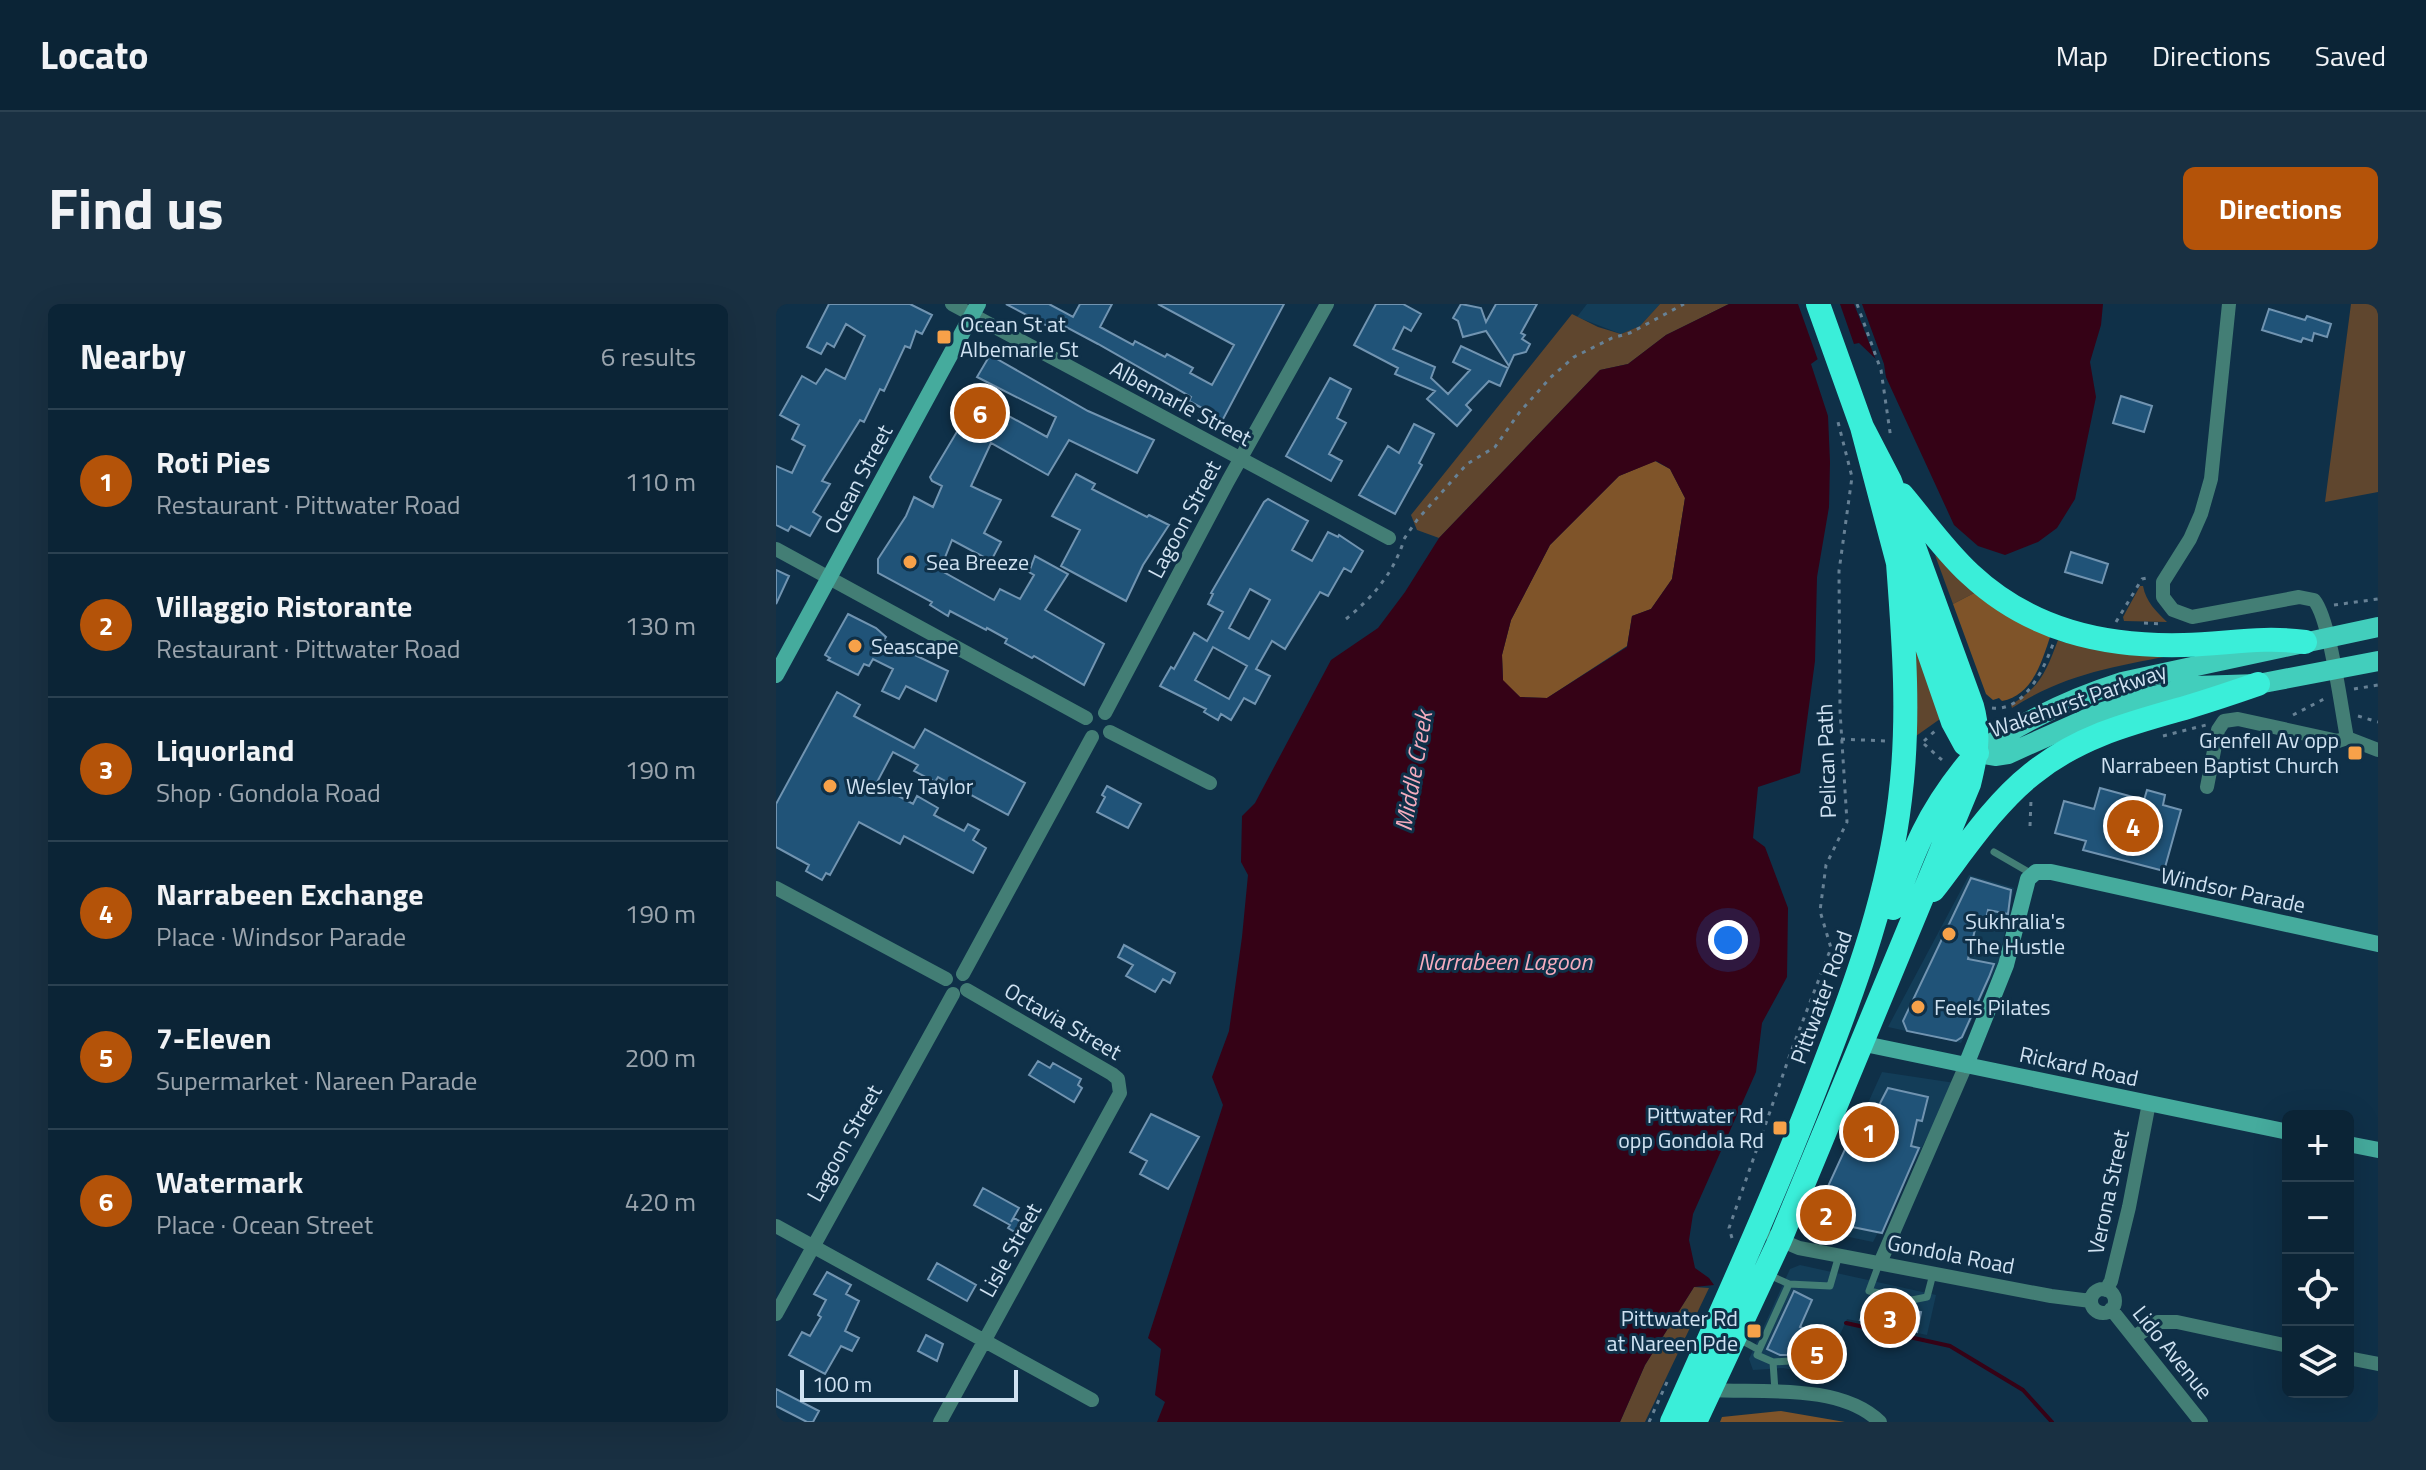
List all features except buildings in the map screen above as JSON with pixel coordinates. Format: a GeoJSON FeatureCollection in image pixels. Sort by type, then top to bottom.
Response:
{"type":"FeatureCollection","features":[{"type":"Feature","properties":{"kind":"highway","name":"Pittwater Road"},"geometry":{"type":"LineString","coordinates":[[1818,304],[1838,356],[1850,425],[1957,731],[1965,744],[1977,753]]}},
{"type":"Feature","properties":{"kind":"highway","name":"Pittwater Road"},"geometry":{"type":"LineString","coordinates":[[1672,1422],[1769,1236],[1860,1043],[1969,784],[1977,753],[1978,733],[1972,706],[1890,481],[1850,425]]}},
{"type":"Feature","properties":{"kind":"highway"},"geometry":{"type":"LineString","coordinates":[[1890,481],[1968,573],[2016,610],[2058,630],[2094,639],[2153,646],[2275,638],[2317,640]]}},
{"type":"Feature","properties":{"kind":"highway","name":"Pittwater Road"},"geometry":{"type":"LineString","coordinates":[[1695,1422],[1765,1273],[1769,1236],[1784,1170],[1865,961],[1883,896],[1900,798],[1905,738],[1906,657],[1898,563]]}},
{"type":"Feature","properties":{"kind":"highway"},"geometry":{"type":"LineString","coordinates":[[1915,912],[1991,815],[2030,775],[2058,755],[2114,727],[2258,684]]}},
{"type":"Feature","properties":{"kind":"highway"},"geometry":{"type":"LineString","coordinates":[[1865,961],[1887,925],[1924,826],[1939,801],[1977,753]]}},
{"type":"Feature","properties":{"kind":"main road","name":"Wakehurst Parkway"},"geometry":{"type":"LineString","coordinates":[[1977,753],[2045,710],[2082,694],[2122,682],[2378,627]]}},
{"type":"Feature","properties":{"kind":"main road","name":"Wakehurst Parkway"},"geometry":{"type":"LineString","coordinates":[[1977,753],[1995,756],[2008,754],[2100,713],[2196,686],[2336,681],[2378,661]]}},
{"type":"Feature","properties":{"kind":"street","name":"Albemarle Street"},"geometry":{"type":"LineString","coordinates":[[952,304],[975,310],[1241,460],[1397,539]]}},
{"type":"Feature","properties":{"kind":"street","name":"Lagoon Street"},"geometry":{"type":"LineString","coordinates":[[1105,713],[1327,304]]}},
{"type":"Feature","properties":{"kind":"street"},"geometry":{"type":"LineString","coordinates":[[2229,304],[2211,479],[2196,527],[2163,582],[2163,597],[2183,616],[2201,617],[2307,597],[2314,600],[2320,606],[2317,640],[2336,681],[2347,738]]}},
{"type":"Feature","properties":{"kind":"street","name":"Ocean Street"},"geometry":{"type":"LineString","coordinates":[[776,675],[975,310]]}},
{"type":"Feature","properties":{"kind":"street"},"geometry":{"type":"LineString","coordinates":[[776,549],[1086,718]]}},
{"type":"Feature","properties":{"kind":"street"},"geometry":{"type":"LineString","coordinates":[[1095,712],[1105,713],[1111,722],[1110,732],[1102,738],[1092,737],[1085,729],[1086,718],[1095,712]]}},
{"type":"Feature","properties":{"kind":"street"},"geometry":{"type":"LineString","coordinates":[[2207,787],[2218,730],[2224,721],[2238,719],[2338,741],[2347,738],[2378,750]]}},
{"type":"Feature","properties":{"kind":"street"},"geometry":{"type":"LineString","coordinates":[[1110,732],[1210,783]]}},
{"type":"Feature","properties":{"kind":"street"},"geometry":{"type":"LineString","coordinates":[[963,974],[1092,737]]}},
{"type":"Feature","properties":{"kind":"street","name":"Windsor Parade"},"geometry":{"type":"LineString","coordinates":[[2032,874],[2051,872],[2378,944]]}},
{"type":"Feature","properties":{"kind":"street"},"geometry":{"type":"LineString","coordinates":[[1880,1263],[2006,965],[2028,879],[2032,874]]}},
{"type":"Feature","properties":{"kind":"street"},"geometry":{"type":"LineString","coordinates":[[776,888],[946,979]]}},
{"type":"Feature","properties":{"kind":"street"},"geometry":{"type":"LineString","coordinates":[[955,972],[963,974],[968,982],[960,992],[947,989],[946,979],[955,972]]}},
{"type":"Feature","properties":{"kind":"street","name":"Lagoon Street"},"geometry":{"type":"LineString","coordinates":[[776,1314],[812,1246],[960,992]]}},
{"type":"Feature","properties":{"kind":"street","name":"Octavia Street"},"geometry":{"type":"LineString","coordinates":[[960,992],[1112,1074],[1120,1084],[1119,1099]]}},
{"type":"Feature","properties":{"kind":"street","name":"Rickard Road"},"geometry":{"type":"LineString","coordinates":[[1860,1043],[2282,1131]]}},
{"type":"Feature","properties":{"kind":"street","name":"Lisle Street"},"geometry":{"type":"LineString","coordinates":[[940,1422],[1119,1099]]}},
{"type":"Feature","properties":{"kind":"street","name":"Verona Street"},"geometry":{"type":"LineString","coordinates":[[2106,1290],[2111,1281],[2129,1207],[2149,1103]]}},
{"type":"Feature","properties":{"kind":"street"},"geometry":{"type":"LineString","coordinates":[[2354,1145],[2378,1150]]}},
{"type":"Feature","properties":{"kind":"street"},"geometry":{"type":"LineString","coordinates":[[776,1226],[1092,1400]]}},
{"type":"Feature","properties":{"kind":"street","name":"Gondola Road"},"geometry":{"type":"LineString","coordinates":[[1769,1236],[1799,1248],[1933,1271],[2066,1299],[2091,1301]]}},
{"type":"Feature","properties":{"kind":"street"},"geometry":{"type":"LineString","coordinates":[[2106,1290],[2114,1297],[2111,1309],[2100,1312],[2093,1308],[2091,1301],[2095,1291],[2106,1290]]}},
{"type":"Feature","properties":{"kind":"street","name":"Lido Avenue"},"geometry":{"type":"LineString","coordinates":[[2111,1309],[2201,1422]]}},
{"type":"Feature","properties":{"kind":"street"},"geometry":{"type":"LineString","coordinates":[[2134,1337],[2158,1322],[2177,1322],[2282,1345]]}},
{"type":"Feature","properties":{"kind":"street"},"geometry":{"type":"LineString","coordinates":[[2354,1359],[2378,1364]]}},
{"type":"Feature","properties":{"kind":"street"},"geometry":{"type":"LineString","coordinates":[[1709,1390],[1816,1395],[1846,1400],[1861,1406],[1880,1422]]}},
{"type":"Feature","properties":{"kind":"lane"},"geometry":{"type":"LineString","coordinates":[[1994,852],[2032,874]]}},
{"type":"Feature","properties":{"kind":"lane"},"geometry":{"type":"LineString","coordinates":[[1765,1273],[1789,1284],[1830,1286],[1839,1255]]}},
{"type":"Feature","properties":{"kind":"lane"},"geometry":{"type":"LineString","coordinates":[[1880,1263],[1869,1291],[1912,1300],[1927,1297],[1933,1271]]}},
{"type":"Feature","properties":{"kind":"lane"},"geometry":{"type":"LineString","coordinates":[[1789,1284],[1757,1355],[1773,1362],[1790,1361]]}},
{"type":"Feature","properties":{"kind":"lane"},"geometry":{"type":"LineString","coordinates":[[1733,1336],[1759,1350]]}},
{"type":"Feature","properties":{"kind":"lane"},"geometry":{"type":"LineString","coordinates":[[1773,1362],[1775,1393]]}},
{"type":"Feature","properties":{"kind":"path"},"geometry":{"type":"LineString","coordinates":[[1346,619],[1369,600],[1396,562],[1397,539],[1467,464],[1495,447],[1519,413],[1574,357],[1612,338],[1630,333],[1684,304]]}},
{"type":"Feature","properties":{"kind":"path"},"geometry":{"type":"LineString","coordinates":[[1857,304],[1881,370],[1892,446]]}},
{"type":"Feature","properties":{"kind":"path","name":"Pelican Path"},"geometry":{"type":"LineString","coordinates":[[1733,1242],[1729,1228],[1831,948],[1820,911],[1826,865],[1847,822],[1840,711],[1839,571],[1852,477],[1850,425]]}},
{"type":"Feature","properties":{"kind":"path"},"geometry":{"type":"LineString","coordinates":[[2105,622],[2116,622],[2142,579],[2168,573]]}},
{"type":"Feature","properties":{"kind":"path"},"geometry":{"type":"LineString","coordinates":[[2320,606],[2378,599]]}},
{"type":"Feature","properties":{"kind":"path"},"geometry":{"type":"LineString","coordinates":[[2132,623],[2163,624]]}},
{"type":"Feature","properties":{"kind":"path"},"geometry":{"type":"LineString","coordinates":[[1990,708],[2001,710],[2020,698],[2036,682],[2056,638]]}},
{"type":"Feature","properties":{"kind":"path"},"geometry":{"type":"LineString","coordinates":[[2291,716],[2302,713],[2336,681],[2378,685]]}},
{"type":"Feature","properties":{"kind":"path"},"geometry":{"type":"LineString","coordinates":[[2356,704],[2358,718],[2378,722]]}},
{"type":"Feature","properties":{"kind":"path"},"geometry":{"type":"LineString","coordinates":[[2162,736],[2208,724]]}},
{"type":"Feature","properties":{"kind":"path"},"geometry":{"type":"LineString","coordinates":[[1921,743],[1942,760]]}},
{"type":"Feature","properties":{"kind":"path"},"geometry":{"type":"LineString","coordinates":[[2023,801],[2031,793],[2030,826]]}},
{"type":"Feature","properties":{"kind":"shaded area"},"geometry":{"type":"Polygon","coordinates":[[[1587,304],[1660,304],[1640,326],[1621,334],[1577,317],[1587,304]]]}},
{"type":"Feature","properties":{"kind":"shaded area"},"geometry":{"type":"Polygon","coordinates":[[[1660,304],[1729,304],[1666,335],[1628,364],[1600,370],[1439,538],[1417,530],[1411,515],[1572,314],[1621,334],[1640,326],[1660,304]]]}},
{"type":"Feature","properties":{"kind":"shaded area"},"geometry":{"type":"Polygon","coordinates":[[[2351,304],[2378,304],[2378,492],[2325,502],[2351,304]]]}},
{"type":"Feature","properties":{"kind":"shaded area"},"geometry":{"type":"Polygon","coordinates":[[[1655,461],[1670,469],[1685,498],[1672,579],[1651,609],[1632,616],[1627,646],[1547,698],[1520,697],[1503,681],[1502,655],[1511,620],[1550,545],[1619,476],[1655,461]]]}},
{"type":"Feature","properties":{"kind":"shaded area"},"geometry":{"type":"Polygon","coordinates":[[[1935,555],[1978,591],[1953,604],[1935,555]]]}},
{"type":"Feature","properties":{"kind":"shaded area"},"geometry":{"type":"Polygon","coordinates":[[[2140,586],[2143,586],[2155,610],[2167,622],[2124,621],[2123,617],[2140,586]]]}},
{"type":"Feature","properties":{"kind":"shaded area"},"geometry":{"type":"Polygon","coordinates":[[[1978,591],[2051,634],[2040,665],[2029,684],[2013,698],[2002,701],[1999,698],[1993,700],[1986,694],[1953,604],[1978,591]]]}},
{"type":"Feature","properties":{"kind":"shaded area"},"geometry":{"type":"Polygon","coordinates":[[[1912,625],[1940,719],[1916,736],[1912,625]]]}},
{"type":"Feature","properties":{"kind":"shaded area"},"geometry":{"type":"Polygon","coordinates":[[[2058,640],[2179,654],[2072,679],[2052,686],[2012,708],[2011,705],[2041,678],[2058,640]]]}},
{"type":"Feature","properties":{"kind":"shaded area"},"geometry":{"type":"Polygon","coordinates":[[[1969,875],[2014,888],[1999,961],[1961,1043],[1888,1027],[1969,875]]]}},
{"type":"Feature","properties":{"kind":"shaded area"},"geometry":{"type":"Polygon","coordinates":[[[1882,1072],[1955,1083],[1873,1242],[1811,1229],[1882,1072]]]}},
{"type":"Feature","properties":{"kind":"shaded area"},"geometry":{"type":"Polygon","coordinates":[[[1800,1265],[1936,1295],[1927,1335],[1847,1319],[1822,1375],[1783,1368],[1753,1370],[1749,1359],[1790,1269],[1800,1265]]]}},
{"type":"Feature","properties":{"kind":"shaded area"},"geometry":{"type":"Polygon","coordinates":[[[1694,1287],[1709,1288],[1645,1422],[1620,1422],[1645,1365],[1694,1287]]]}},
{"type":"Feature","properties":{"kind":"shaded area"},"geometry":{"type":"Polygon","coordinates":[[[1781,1411],[1845,1422],[1720,1422],[1722,1417],[1781,1411]]]}},
{"type":"Feature","properties":{"kind":"water","name":"Narrabeen Lagoon"},"geometry":{"type":"Polygon","coordinates":[[[1729,304],[2103,304],[2101,325],[2090,362],[2096,397],[2075,499],[2057,528],[2038,542],[2005,555],[1978,546],[1954,525],[1879,362],[1859,343],[1833,348],[1811,364],[1828,416],[1830,462],[1829,507],[1817,577],[1815,661],[1800,773],[1758,787],[1753,838],[1765,847],[1788,908],[1787,977],[1762,1023],[1756,1072],[1693,1214],[1689,1240],[1695,1268],[1714,1285],[1694,1287],[1645,1365],[1620,1422],[1157,1422],[1165,1402],[1155,1395],[1161,1349],[1148,1338],[1223,1105],[1212,1077],[1229,1031],[1242,937],[1248,875],[1241,862],[1242,816],[1255,803],[1331,660],[1378,628],[1439,538],[1600,370],[1628,364],[1666,335],[1729,304]],[[1656,461],[1619,476],[1550,545],[1511,620],[1502,655],[1503,680],[1520,697],[1547,698],[1627,647],[1632,616],[1651,609],[1672,579],[1685,498],[1670,469],[1656,461]]]}},
{"type":"Feature","properties":{"kind":"pier"},"geometry":{"type":"Polygon","coordinates":[[[1798,304],[1840,304],[1855,347],[1835,352],[1819,363],[1798,304]]]}},
{"type":"Feature","properties":{"kind":"pier"},"geometry":{"type":"Polygon","coordinates":[[[1854,304],[1862,304],[1884,364],[1888,391],[1854,304]]]}},
{"type":"Feature","properties":{"kind":"waterway"},"geometry":{"type":"LineString","coordinates":[[1846,1323],[1950,1346],[2023,1390],[2052,1422]]}},
{"type":"Feature","properties":{"kind":"place","name":"Ocean St at Albemarle St"},"geometry":{"type":"Point","coordinates":[944,337]}},
{"type":"Feature","properties":{"kind":"place","name":"Watermark"},"geometry":{"type":"Point","coordinates":[980,413]}},
{"type":"Feature","properties":{"kind":"place","name":"Sea Breeze"},"geometry":{"type":"Point","coordinates":[910,562]}},
{"type":"Feature","properties":{"kind":"place","name":"Seascape"},"geometry":{"type":"Point","coordinates":[855,646]}},
{"type":"Feature","properties":{"kind":"place","name":"Grenfell Av opp Narrabeen Baptist Church"},"geometry":{"type":"Point","coordinates":[2355,753]}},
{"type":"Feature","properties":{"kind":"place","name":"Wesley Taylor"},"geometry":{"type":"Point","coordinates":[830,786]}},
{"type":"Feature","properties":{"kind":"place","name":"Narrabeen Exchange"},"geometry":{"type":"Point","coordinates":[2133,826]}},
{"type":"Feature","properties":{"kind":"place","name":"Sukhralia's The Hustle"},"geometry":{"type":"Point","coordinates":[1949,934]}},
{"type":"Feature","properties":{"kind":"place","name":"Feels Pilates"},"geometry":{"type":"Point","coordinates":[1918,1007]}},
{"type":"Feature","properties":{"kind":"place","name":"Pittwater Rd opp Gondola Rd"},"geometry":{"type":"Point","coordinates":[1780,1128]}},
{"type":"Feature","properties":{"kind":"place","name":"Roti Pies"},"geometry":{"type":"Point","coordinates":[1869,1132]}},
{"type":"Feature","properties":{"kind":"place","name":"Villaggio Ristorante"},"geometry":{"type":"Point","coordinates":[1826,1215]}},
{"type":"Feature","properties":{"kind":"place","name":"Liquorland"},"geometry":{"type":"Point","coordinates":[1890,1318]}},
{"type":"Feature","properties":{"kind":"place","name":"Pittwater Rd at Nareen Pde"},"geometry":{"type":"Point","coordinates":[1754,1331]}},
{"type":"Feature","properties":{"kind":"place","name":"7-Eleven"},"geometry":{"type":"Point","coordinates":[1817,1354]}},
{"type":"Feature","properties":{"kind":"water label","name":"Middle Creek"},"geometry":{"type":"Point","coordinates":[1413,771]}}]}
